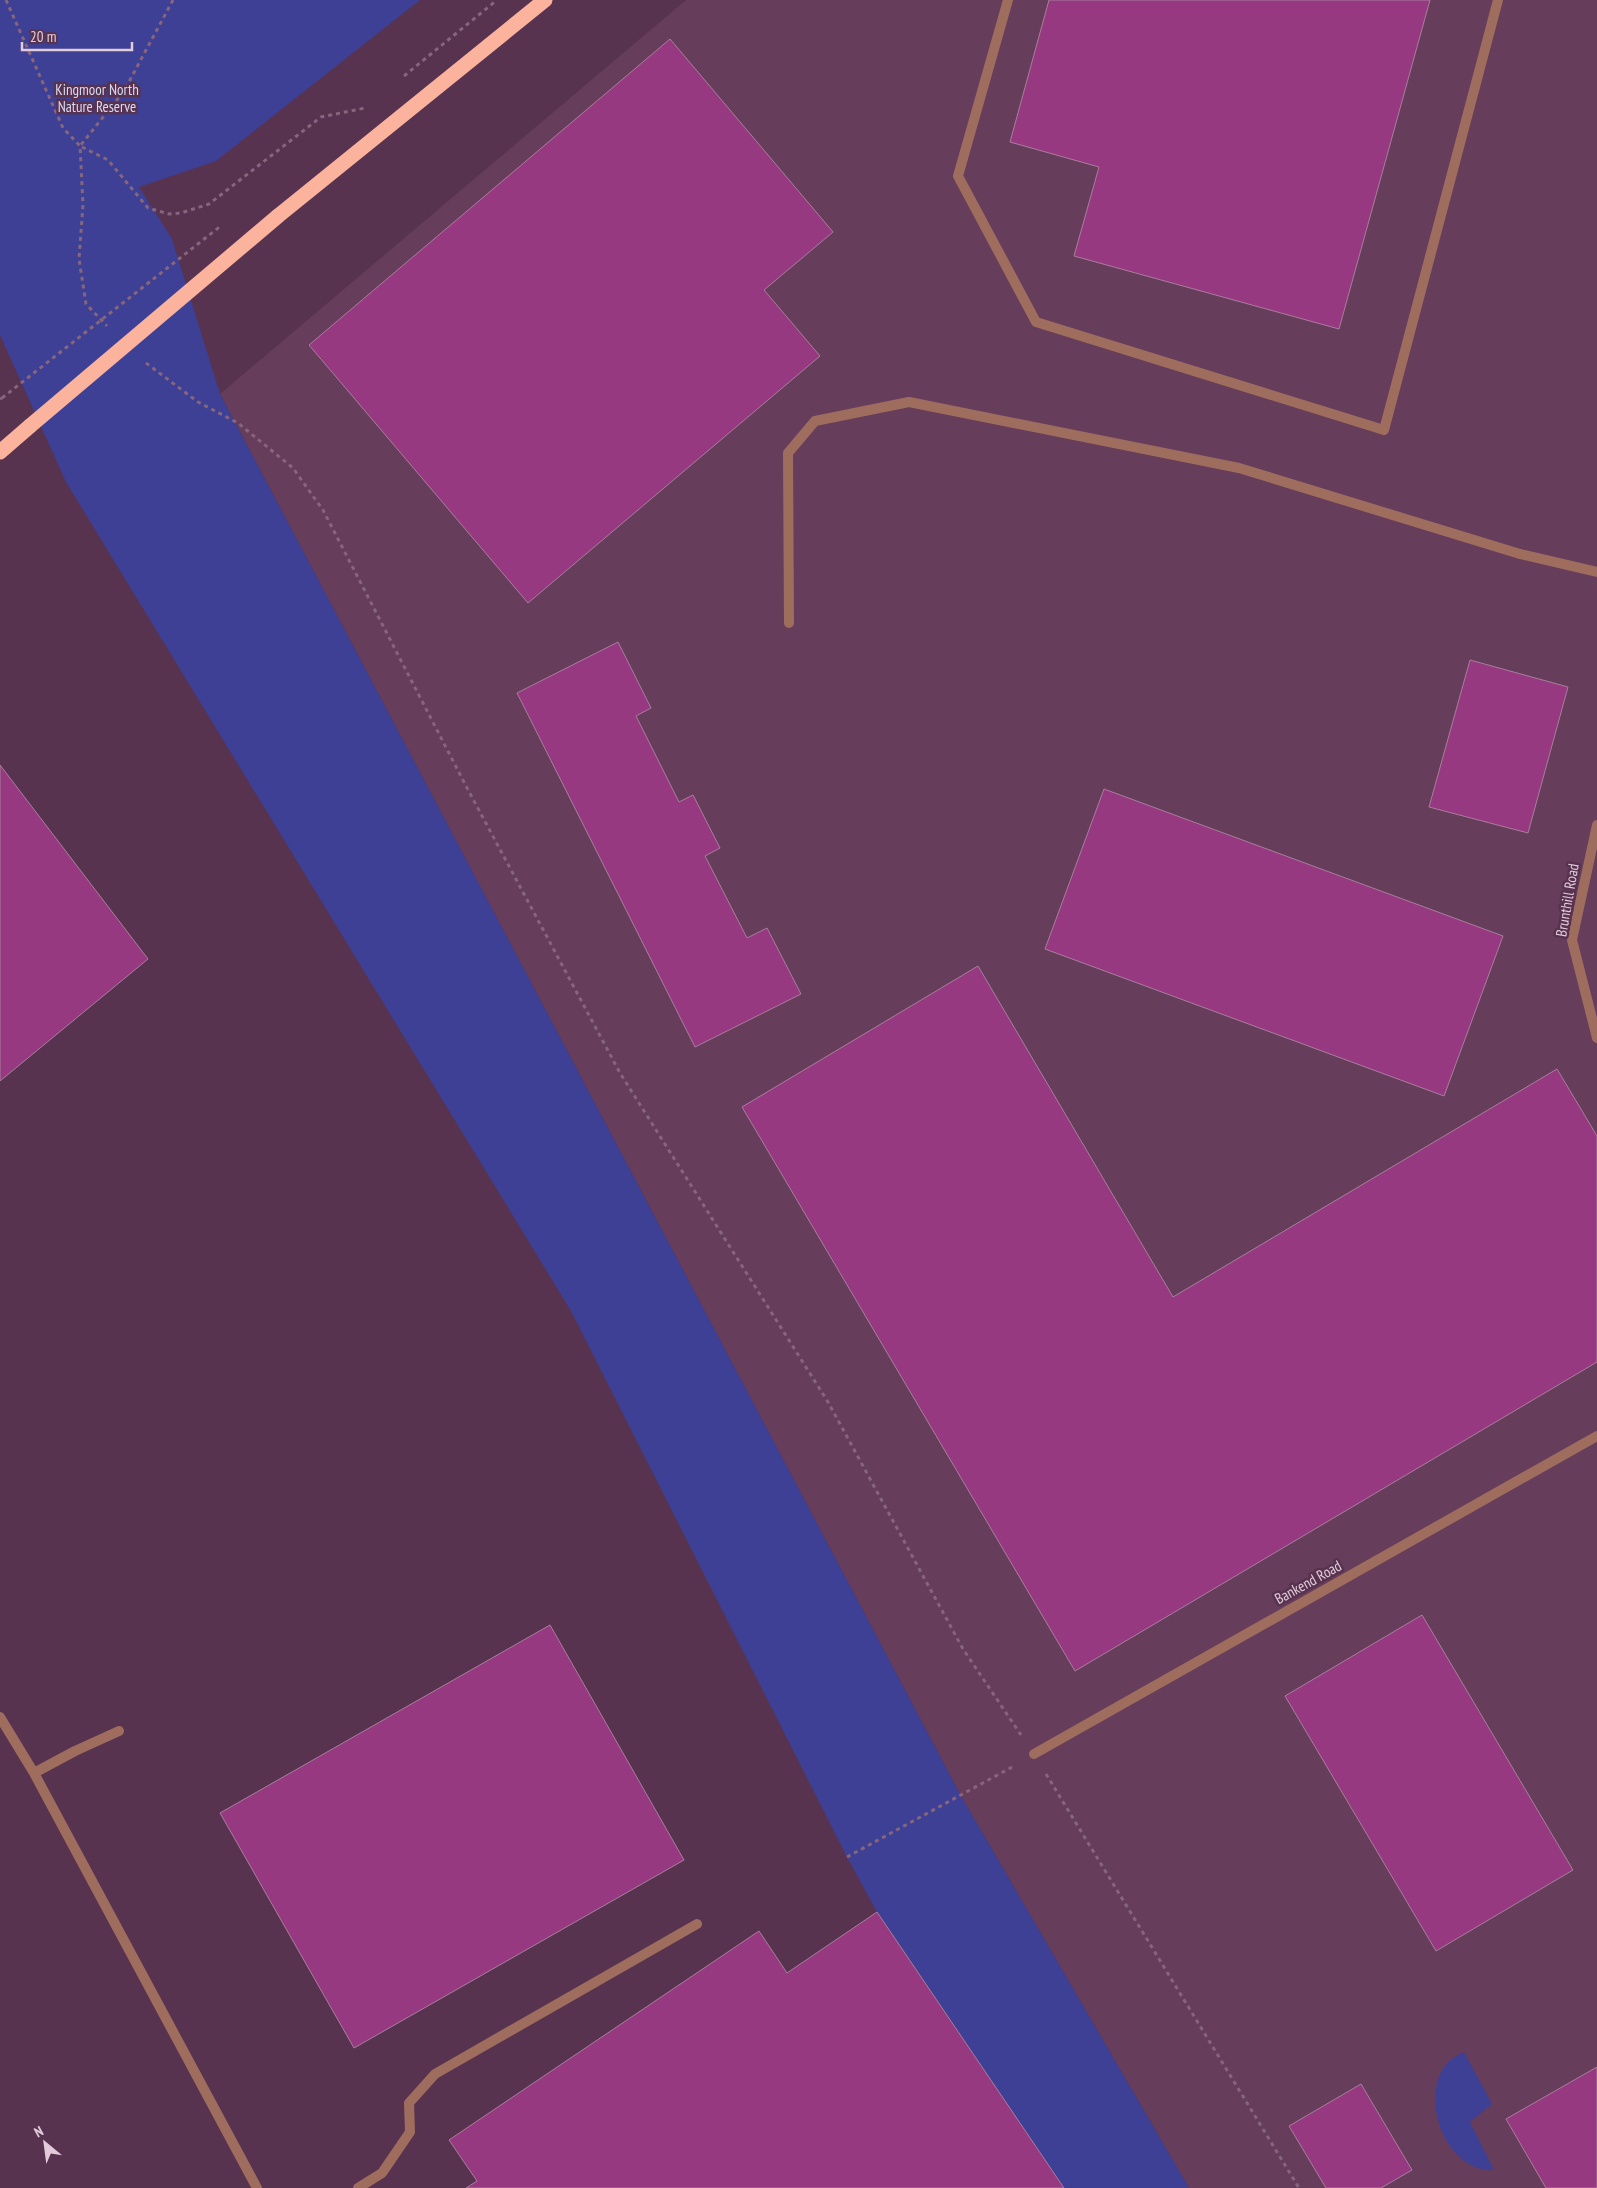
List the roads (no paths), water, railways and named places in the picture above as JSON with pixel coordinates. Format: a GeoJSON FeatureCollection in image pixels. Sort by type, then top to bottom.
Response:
{"type":"FeatureCollection","features":[{"type":"Feature","properties":{"kind":"highway"},"geometry":{"type":"LineString","coordinates":[[0,452],[278,216],[545,0]]}},
{"type":"Feature","properties":{"kind":"street"},"geometry":{"type":"LineString","coordinates":[[1008,0],[958,176],[1036,322],[1384,430],[1498,0]]}},
{"type":"Feature","properties":{"kind":"street"},"geometry":{"type":"LineString","coordinates":[[788,623],[788,452],[815,421],[910,402],[1239,468],[1520,554],[1597,572]]}},
{"type":"Feature","properties":{"kind":"street","name":"Brunthill Road"},"geometry":{"type":"LineString","coordinates":[[1597,825],[1572,940],[1597,1038]]}},
{"type":"Feature","properties":{"kind":"street","name":"Bankend Road"},"geometry":{"type":"LineString","coordinates":[[1034,1754],[1597,1436]]}},
{"type":"Feature","properties":{"kind":"street"},"geometry":{"type":"LineString","coordinates":[[0,1716],[34,1773],[257,2188]]}},
{"type":"Feature","properties":{"kind":"street"},"geometry":{"type":"LineString","coordinates":[[34,1773],[75,1751],[120,1731]]}},
{"type":"Feature","properties":{"kind":"street"},"geometry":{"type":"LineString","coordinates":[[358,2188],[382,2173],[410,2132],[409,2103],[434,2074],[697,1924]]}},
{"type":"Feature","properties":{"kind":"park label","name":"Kingmoor North Nature Reserve"},"geometry":{"type":"Point","coordinates":[97,98]}}]}
